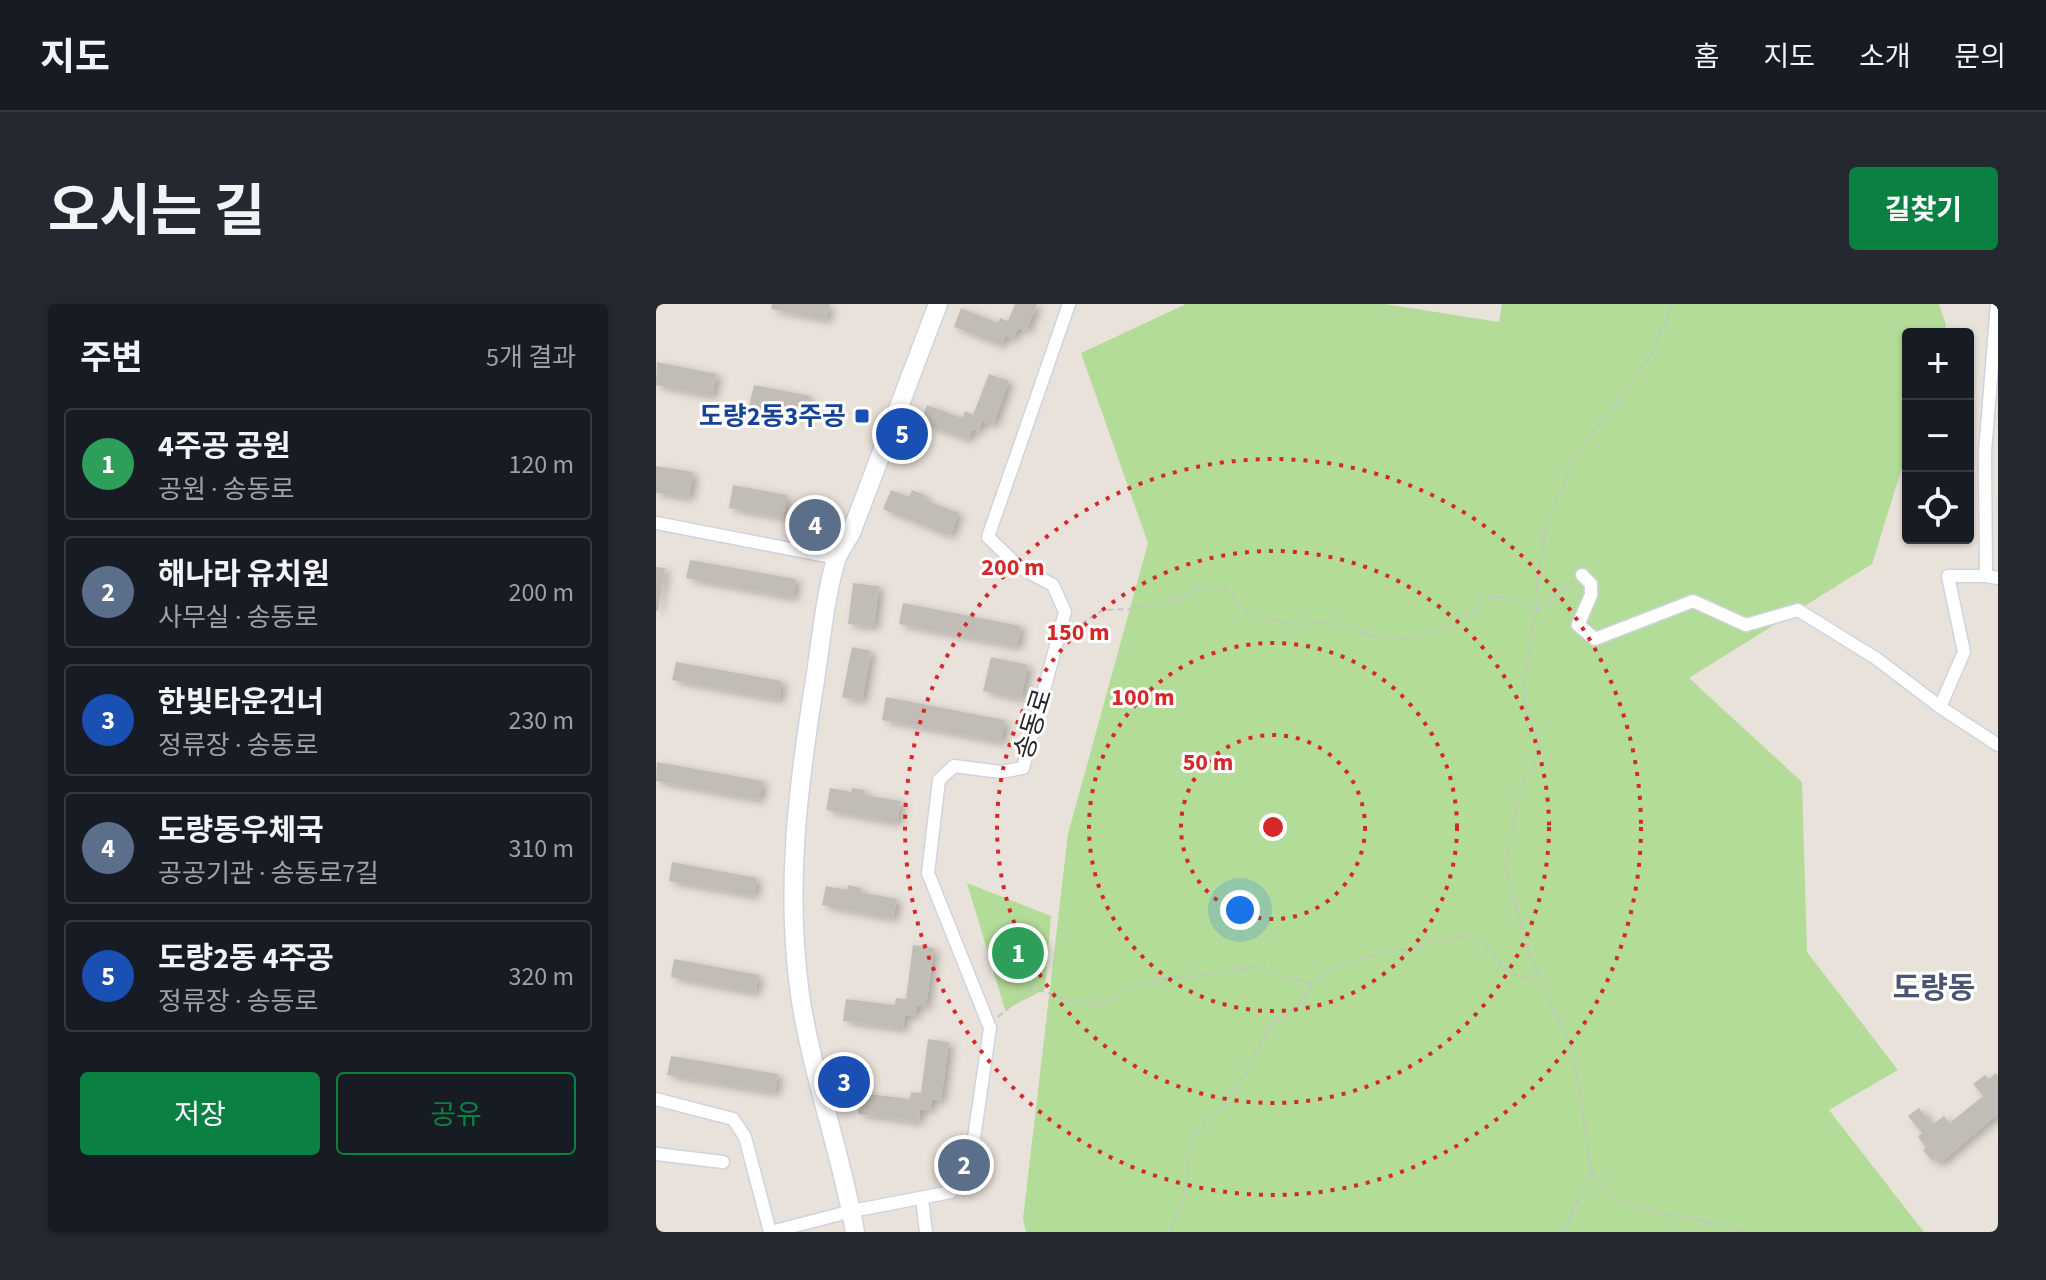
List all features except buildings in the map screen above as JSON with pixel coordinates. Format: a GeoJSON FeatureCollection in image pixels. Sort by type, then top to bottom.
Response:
{"type":"FeatureCollection","features":[{"type":"Feature","properties":{"kind":"street"},"geometry":{"type":"LineString","coordinates":[[855,1232],[800,995],[793,908],[795,824],[837,558],[851,533],[938,304]]}},
{"type":"Feature","properties":{"kind":"street","name":"송동로"},"geometry":{"type":"LineString","coordinates":[[656,1099],[733,1119],[745,1137],[770,1232],[852,1211],[951,1192],[973,1145],[990,1028],[928,873],[939,780],[954,766],[1001,772],[1023,768],[1065,612],[1053,585],[1019,567],[988,537],[1069,304]]}},
{"type":"Feature","properties":{"kind":"street"},"geometry":{"type":"LineString","coordinates":[[1940,707],[1964,652],[1948,576],[1992,577],[1997,304]]}},
{"type":"Feature","properties":{"kind":"street"},"geometry":{"type":"LineString","coordinates":[[656,523],[837,558]]}},
{"type":"Feature","properties":{"kind":"street"},"geometry":{"type":"LineString","coordinates":[[1582,575],[1591,584],[1591,595],[1578,625],[1595,639],[1693,601],[1746,625],[1798,610],[1877,659],[1940,707],[1998,745]]}},
{"type":"Feature","properties":{"kind":"street"},"geometry":{"type":"LineString","coordinates":[[656,1154],[723,1162]]}},
{"type":"Feature","properties":{"kind":"street"},"geometry":{"type":"LineString","coordinates":[[922,1199],[926,1232]]}},
{"type":"Feature","properties":{"kind":"path"},"geometry":{"type":"LineString","coordinates":[[1564,1232],[1587,1186],[1591,1171],[1579,1086],[1569,1042],[1531,958],[1505,867],[1521,786],[1533,770],[1539,753],[1538,736],[1526,713],[1524,683],[1545,530],[1575,456],[1654,351],[1672,304]]}},
{"type":"Feature","properties":{"kind":"path"},"geometry":{"type":"LineString","coordinates":[[1536,611],[1582,575]]}},
{"type":"Feature","properties":{"kind":"path"},"geometry":{"type":"LineString","coordinates":[[1059,635],[1103,610],[1131,609],[1175,600],[1190,591],[1208,586],[1224,588],[1248,611],[1263,618],[1290,624],[1332,623],[1366,634],[1396,639],[1432,634],[1475,608],[1484,598],[1506,597],[1536,611]]}},
{"type":"Feature","properties":{"kind":"path"},"geometry":{"type":"LineString","coordinates":[[1170,1232],[1185,1195],[1189,1154],[1195,1138],[1224,1106],[1271,1024],[1283,1018],[1303,999],[1313,983],[1334,968],[1356,959],[1465,936],[1484,943],[1506,970],[1514,975],[1542,982]]}},
{"type":"Feature","properties":{"kind":"path"},"geometry":{"type":"LineString","coordinates":[[986,1018],[999,1017],[1028,991],[1048,992],[1091,1004],[1108,1002],[1130,988],[1170,977],[1209,975],[1263,965],[1283,977],[1313,983]]}},
{"type":"Feature","properties":{"kind":"path"},"geometry":{"type":"LineString","coordinates":[[1591,1171],[1613,1198],[1650,1211],[1724,1225],[1742,1232]]}},
{"type":"Feature","properties":{"kind":"green space"},"geometry":{"type":"Polygon","coordinates":[[[1186,304],[1385,304],[1499,322],[1502,304],[1939,304],[1945,328],[1902,328],[1902,467],[1872,564],[1689,678],[1802,782],[1807,952],[1898,1070],[1829,1110],[1924,1232],[1026,1232],[1023,1219],[1068,834],[1148,543],[1081,353],[1186,304]]]}},
{"type":"Feature","properties":{"kind":"green space"},"geometry":{"type":"Polygon","coordinates":[[[967,883],[1051,916],[1045,989],[1005,1010],[967,883]]]}},
{"type":"Feature","properties":{"kind":"place","name":"도량2동3주공"},"geometry":{"type":"Point","coordinates":[862,416]}},
{"type":"Feature","properties":{"kind":"place","name":"도량2동 4주공"},"geometry":{"type":"Point","coordinates":[902,434]}},
{"type":"Feature","properties":{"kind":"place","name":"도량동우체국"},"geometry":{"type":"Point","coordinates":[815,525]}},
{"type":"Feature","properties":{"kind":"place","name":"4주공 공원"},"geometry":{"type":"Point","coordinates":[1018,953]}},
{"type":"Feature","properties":{"kind":"place","name":"한빛타운건너"},"geometry":{"type":"Point","coordinates":[844,1082]}},
{"type":"Feature","properties":{"kind":"place","name":"해나라 유치원"},"geometry":{"type":"Point","coordinates":[964,1165]}},
{"type":"Feature","properties":{"kind":"district","name":"도량동"},"geometry":{"type":"Point","coordinates":[1934,988]}}]}
